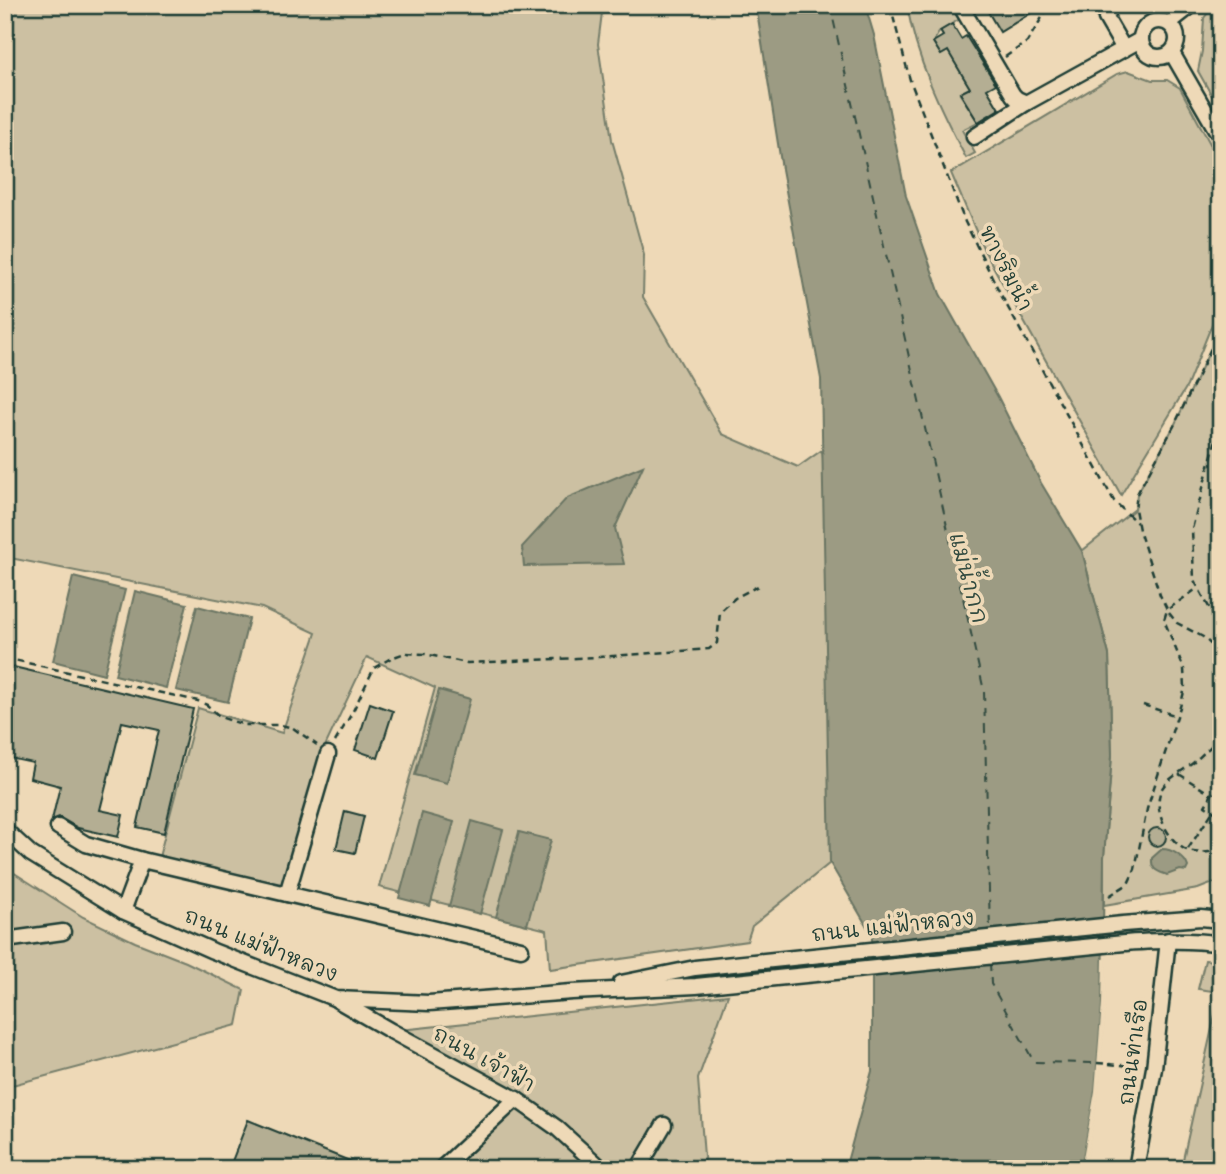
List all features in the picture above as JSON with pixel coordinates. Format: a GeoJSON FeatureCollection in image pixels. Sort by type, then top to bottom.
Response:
{"type":"FeatureCollection","features":[{"type":"Feature","properties":{"kind":"street"},"geometry":{"type":"LineString","coordinates":[[960,5],[1013,95],[1026,103]]}},
{"type":"Feature","properties":{"kind":"street"},"geometry":{"type":"LineString","coordinates":[[1111,5],[1106,18],[1124,48]]}},
{"type":"Feature","properties":{"kind":"street"},"geometry":{"type":"LineString","coordinates":[[1169,23],[1185,7]]}},
{"type":"Feature","properties":{"kind":"street"},"geometry":{"type":"LineString","coordinates":[[1158,20],[1169,23],[1178,37],[1172,53],[1161,58],[1145,51],[1140,40],[1143,29],[1158,20]]}},
{"type":"Feature","properties":{"kind":"street"},"geometry":{"type":"LineString","coordinates":[[974,137],[1026,103],[1140,40]]}},
{"type":"Feature","properties":{"kind":"street"},"geometry":{"type":"LineString","coordinates":[[1172,53],[1221,138]]}},
{"type":"Feature","properties":{"kind":"street"},"geometry":{"type":"LineString","coordinates":[[287,894],[328,754]]}},
{"type":"Feature","properties":{"kind":"street"},"geometry":{"type":"LineString","coordinates":[[58,827],[86,844],[142,860],[522,949]]}},
{"type":"Feature","properties":{"kind":"street","name":"ถนน แม่ฟ้าหลวง"},"geometry":{"type":"LineString","coordinates":[[5,830],[31,854],[123,911],[213,951],[336,999],[429,1003],[696,986],[1124,943],[1168,940],[1221,944]]}},
{"type":"Feature","properties":{"kind":"street"},"geometry":{"type":"LineString","coordinates":[[123,911],[142,860]]}},
{"type":"Feature","properties":{"kind":"street"},"geometry":{"type":"LineString","coordinates":[[1201,918],[1221,914]]}},
{"type":"Feature","properties":{"kind":"street","name":"ถนน แม่ฟ้าหลวง"},"geometry":{"type":"LineString","coordinates":[[572,992],[695,968],[1123,924],[1201,918],[1221,920]]}},
{"type":"Feature","properties":{"kind":"street"},"geometry":{"type":"LineString","coordinates":[[5,940],[63,932]]}},
{"type":"Feature","properties":{"kind":"street","name":"ถนนท่าเรือ"},"geometry":{"type":"LineString","coordinates":[[1136,1169],[1154,1068],[1168,940]]}},
{"type":"Feature","properties":{"kind":"street","name":"ถนน เจ้าฟ้า"},"geometry":{"type":"LineString","coordinates":[[336,999],[516,1099],[558,1128],[602,1169]]}},
{"type":"Feature","properties":{"kind":"street"},"geometry":{"type":"LineString","coordinates":[[441,1169],[516,1099]]}},
{"type":"Feature","properties":{"kind":"street"},"geometry":{"type":"LineString","coordinates":[[638,1169],[664,1125]]}},
{"type":"Feature","properties":{"kind":"path","name":"ทางริมน้ำ"},"geometry":{"type":"LineString","coordinates":[[890,5],[910,80],[965,222],[1000,293],[1114,501],[1138,523]]}},
{"type":"Feature","properties":{"kind":"path"},"geometry":{"type":"LineString","coordinates":[[1004,57],[1027,42],[1046,11],[1055,5]]}},
{"type":"Feature","properties":{"kind":"path"},"geometry":{"type":"LineString","coordinates":[[1221,327],[1138,494],[1135,509],[1160,595],[1167,610],[1177,623],[1203,637],[1221,654]]}},
{"type":"Feature","properties":{"kind":"path"},"geometry":{"type":"LineString","coordinates":[[1221,429],[1192,529],[1194,580],[1221,629]]}},
{"type":"Feature","properties":{"kind":"path"},"geometry":{"type":"LineString","coordinates":[[5,659],[198,701],[220,717],[245,724],[293,728],[328,754],[374,668],[391,658],[405,653],[425,654],[467,663],[709,649],[718,643],[720,612],[735,598],[760,585]]}},
{"type":"Feature","properties":{"kind":"path"},"geometry":{"type":"LineString","coordinates":[[1110,896],[1128,884],[1135,869],[1147,809],[1185,688],[1184,669],[1164,620],[1167,610],[1198,588]]}},
{"type":"Feature","properties":{"kind":"path"},"geometry":{"type":"LineString","coordinates":[[1143,705],[1177,716]]}},
{"type":"Feature","properties":{"kind":"path"},"geometry":{"type":"LineString","coordinates":[[1221,737],[1164,786],[1159,796],[1159,808],[1165,828],[1177,844],[1187,850],[1208,853],[1221,850]]}},
{"type":"Feature","properties":{"kind":"path"},"geometry":{"type":"LineString","coordinates":[[1179,774],[1212,795]]}},
{"type":"Feature","properties":{"kind":"path"},"geometry":{"type":"LineString","coordinates":[[1221,788],[1217,786],[1205,806],[1221,816]]}},
{"type":"Feature","properties":{"kind":"path"},"geometry":{"type":"LineString","coordinates":[[1152,794],[1159,796]]}},
{"type":"Feature","properties":{"kind":"path"},"geometry":{"type":"LineString","coordinates":[[1187,850],[1213,811]]}},
{"type":"Feature","properties":{"kind":"path"},"geometry":{"type":"LineString","coordinates":[[1097,1063],[1154,1068]]}},
{"type":"Feature","properties":{"kind":"shaded area"},"geometry":{"type":"Polygon","coordinates":[[[5,5],[603,5],[598,44],[612,140],[644,255],[643,297],[722,434],[798,467],[822,450],[833,543],[884,702],[872,996],[872,935],[830,859],[830,863],[752,926],[747,941],[550,969],[547,930],[379,887],[435,688],[367,657],[320,757],[281,886],[159,857],[198,708],[282,733],[316,633],[262,608],[5,557],[5,5]]]}},
{"type":"Feature","properties":{"kind":"shaded area"},"geometry":{"type":"Polygon","coordinates":[[[907,5],[951,5],[960,19],[940,31],[933,42],[941,55],[948,51],[970,88],[960,94],[978,122],[962,130],[975,153],[966,158],[930,84],[907,5]]]}},
{"type":"Feature","properties":{"kind":"shaded area"},"geometry":{"type":"Polygon","coordinates":[[[1217,5],[1221,5],[1221,112],[1198,71],[1204,18],[1217,5]]]}},
{"type":"Feature","properties":{"kind":"shaded area"},"geometry":{"type":"Polygon","coordinates":[[[1128,71],[1152,80],[1167,80],[1180,88],[1221,164],[1221,302],[1187,386],[1121,495],[984,250],[951,173],[1117,74],[1128,71]]]}},
{"type":"Feature","properties":{"kind":"shaded area"},"geometry":{"type":"Polygon","coordinates":[[[1221,327],[1221,880],[1198,889],[1104,905],[1104,857],[1112,755],[1109,655],[1082,551],[1135,509],[1137,494],[1174,426],[1221,327]]]}},
{"type":"Feature","properties":{"kind":"shaded area"},"geometry":{"type":"Polygon","coordinates":[[[5,867],[83,917],[244,990],[237,1025],[5,1087],[5,867]]]}},
{"type":"Feature","properties":{"kind":"shaded area"},"geometry":{"type":"Polygon","coordinates":[[[1205,960],[1221,962],[1221,1169],[1174,1169],[1182,1164],[1220,992],[1198,989],[1205,960]]]}},
{"type":"Feature","properties":{"kind":"shaded area"},"geometry":{"type":"Polygon","coordinates":[[[728,995],[698,1079],[705,1169],[441,1169],[516,1099],[391,1031],[728,995]]]}},
{"type":"Feature","properties":{"kind":"water","name":"แม่น้ำกก"},"geometry":{"type":"Polygon","coordinates":[[[756,5],[865,5],[874,35],[906,196],[940,294],[998,397],[1041,483],[1082,551],[1109,655],[1112,755],[1104,857],[1102,1003],[1095,1091],[1081,1169],[845,1169],[872,1071],[872,935],[830,863],[821,379],[782,169],[756,5]]]}},
{"type":"Feature","properties":{"kind":"water"},"geometry":{"type":"Polygon","coordinates":[[[643,466],[615,528],[624,564],[524,566],[522,547],[567,498],[643,466]]]}},
{"type":"Feature","properties":{"kind":"water"},"geometry":{"type":"Polygon","coordinates":[[[73,577],[125,590],[104,674],[53,661],[73,577]]]}},
{"type":"Feature","properties":{"kind":"water"},"geometry":{"type":"Polygon","coordinates":[[[135,591],[187,604],[166,688],[115,675],[135,591]]]}},
{"type":"Feature","properties":{"kind":"water"},"geometry":{"type":"Polygon","coordinates":[[[197,606],[249,619],[228,702],[176,690],[197,606]]]}},
{"type":"Feature","properties":{"kind":"water"},"geometry":{"type":"Polygon","coordinates":[[[439,690],[470,699],[447,783],[415,775],[439,690]]]}},
{"type":"Feature","properties":{"kind":"water"},"geometry":{"type":"Polygon","coordinates":[[[422,813],[454,822],[430,906],[399,898],[422,813]]]}},
{"type":"Feature","properties":{"kind":"water"},"geometry":{"type":"Polygon","coordinates":[[[472,821],[503,830],[480,914],[449,906],[472,821]]]}},
{"type":"Feature","properties":{"kind":"water"},"geometry":{"type":"Polygon","coordinates":[[[519,832],[551,840],[527,925],[496,917],[519,832]]]}},
{"type":"Feature","properties":{"kind":"water"},"geometry":{"type":"Polygon","coordinates":[[[1162,849],[1178,854],[1188,867],[1186,871],[1180,870],[1167,875],[1155,870],[1152,858],[1162,849]]]}},
{"type":"Feature","properties":{"kind":"pier"},"geometry":{"type":"Polygon","coordinates":[[[1106,958],[1106,1003],[1098,1092],[1085,1169],[1081,1169],[1095,1091],[1103,959],[1106,958]]]}},
{"type":"Feature","properties":{"kind":"building"},"geometry":{"type":"Polygon","coordinates":[[[984,5],[1044,5],[1000,32],[984,5]]]}},
{"type":"Feature","properties":{"kind":"building"},"geometry":{"type":"Polygon","coordinates":[[[952,24],[961,39],[966,36],[996,84],[987,89],[999,109],[978,122],[960,93],[970,88],[948,51],[941,55],[933,42],[943,36],[940,31],[952,24]]]}},
{"type":"Feature","properties":{"kind":"building"},"geometry":{"type":"Polygon","coordinates":[[[5,665],[193,709],[164,833],[137,827],[159,730],[122,722],[100,810],[123,815],[118,837],[78,828],[59,817],[52,820],[60,786],[30,778],[33,763],[5,757],[5,665]]]}},
{"type":"Feature","properties":{"kind":"building"},"geometry":{"type":"Polygon","coordinates":[[[370,703],[393,711],[378,758],[355,750],[370,703]]]}},
{"type":"Feature","properties":{"kind":"building"},"geometry":{"type":"Polygon","coordinates":[[[345,811],[364,816],[355,853],[336,849],[345,811]]]}},
{"type":"Feature","properties":{"kind":"building"},"geometry":{"type":"Polygon","coordinates":[[[1157,828],[1163,831],[1166,837],[1163,843],[1157,846],[1151,843],[1148,837],[1151,831],[1157,828]]]}},
{"type":"Feature","properties":{"kind":"building"},"geometry":{"type":"Polygon","coordinates":[[[248,1120],[367,1168],[367,1169],[229,1169],[248,1120]]]}},
{"type":"Feature","properties":{"kind":"ferry route"},"geometry":{"type":"LineString","coordinates":[[830,5],[984,691],[990,932]]}},
{"type":"Feature","properties":{"kind":"ferry route"},"geometry":{"type":"LineString","coordinates":[[990,962],[991,984],[1034,1062],[1097,1063]]}}]}
